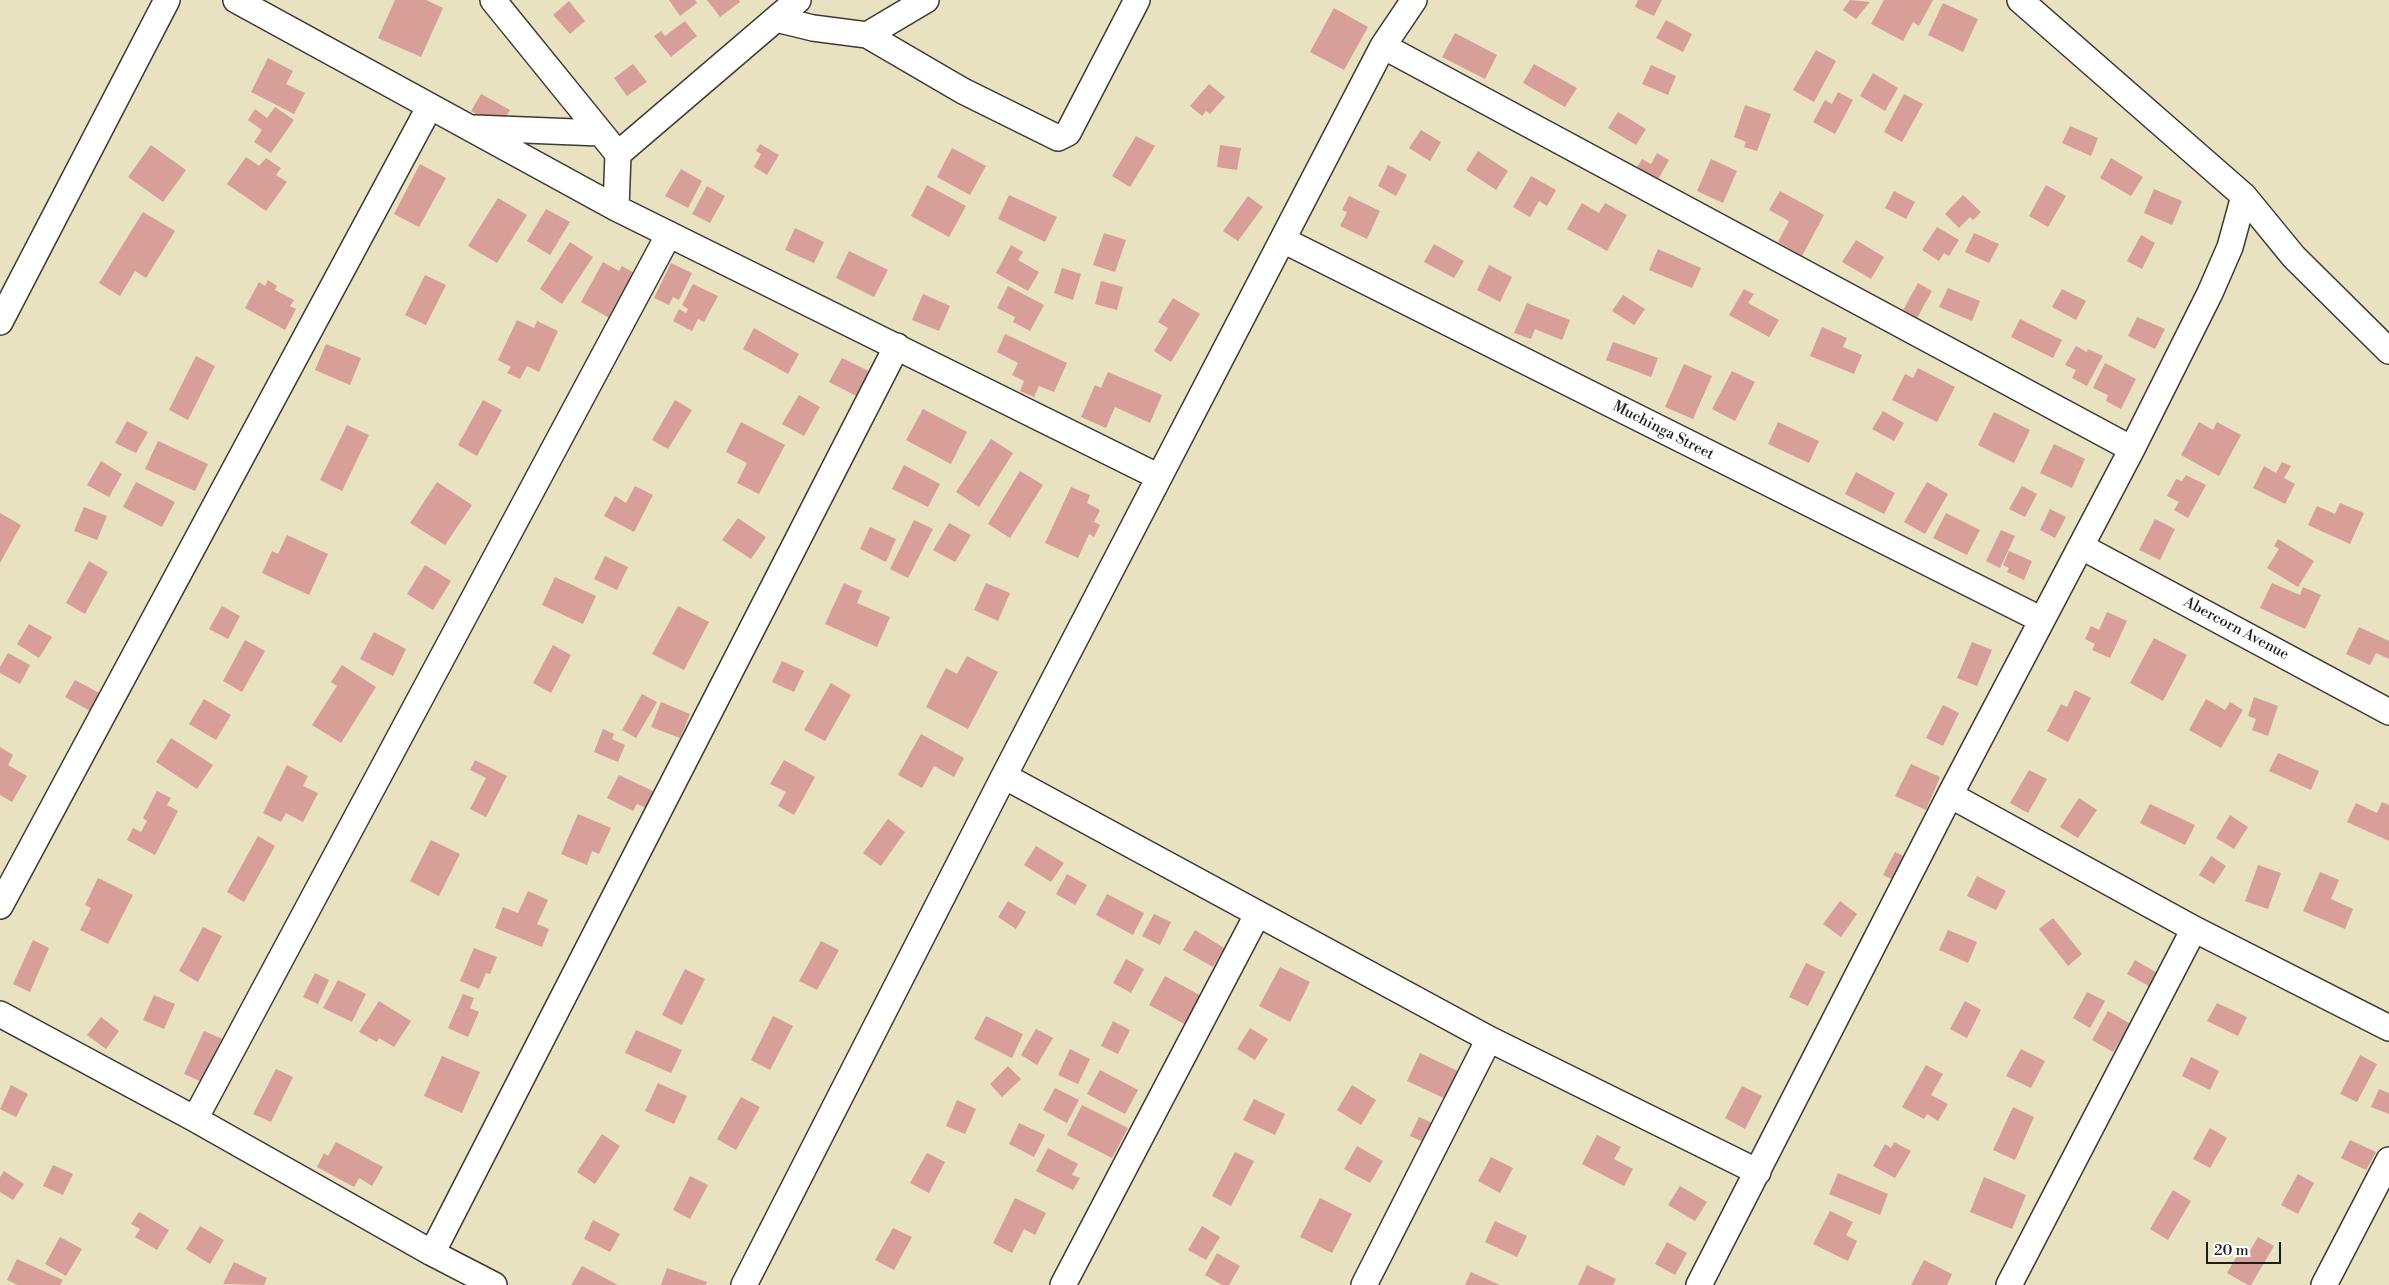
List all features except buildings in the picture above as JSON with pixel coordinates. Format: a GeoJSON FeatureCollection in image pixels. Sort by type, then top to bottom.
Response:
{"type":"FeatureCollection","features":[{"type":"Feature","properties":{"kind":"street"},"geometry":{"type":"LineString","coordinates":[[0,322],[167,0]]}},
{"type":"Feature","properties":{"kind":"street"},"geometry":{"type":"LineString","coordinates":[[236,0],[616,208],[1160,477]]}},
{"type":"Feature","properties":{"kind":"street"},"geometry":{"type":"LineString","coordinates":[[493,0],[618,154],[616,208]]}},
{"type":"Feature","properties":{"kind":"street"},"geometry":{"type":"LineString","coordinates":[[618,154],[798,0]]}},
{"type":"Feature","properties":{"kind":"street"},"geometry":{"type":"LineString","coordinates":[[867,35],[926,0]]}},
{"type":"Feature","properties":{"kind":"street"},"geometry":{"type":"LineString","coordinates":[[776,19],[813,28],[867,35],[964,91],[1058,138],[1068,133],[1136,0]]}},
{"type":"Feature","properties":{"kind":"street"},"geometry":{"type":"LineString","coordinates":[[744,1285],[1004,776],[1383,46],[1414,0]]}},
{"type":"Feature","properties":{"kind":"street"},"geometry":{"type":"LineString","coordinates":[[2020,0],[2244,196],[2294,258],[2389,351]]}},
{"type":"Feature","properties":{"kind":"street"},"geometry":{"type":"LineString","coordinates":[[1383,46],[2132,449]]}},
{"type":"Feature","properties":{"kind":"street"},"geometry":{"type":"LineString","coordinates":[[0,906],[430,106]]}},
{"type":"Feature","properties":{"kind":"street"},"geometry":{"type":"LineString","coordinates":[[470,128],[600,132]]}},
{"type":"Feature","properties":{"kind":"street"},"geometry":{"type":"LineString","coordinates":[[1700,1285],[1950,795],[2082,547],[2210,293],[2230,247],[2244,196]]}},
{"type":"Feature","properties":{"kind":"street"},"geometry":{"type":"LineString","coordinates":[[195,1119],[669,234]]}},
{"type":"Feature","properties":{"kind":"street","name":"Muchinga Street"},"geometry":{"type":"LineString","coordinates":[[1283,240],[2042,620]]}},
{"type":"Feature","properties":{"kind":"street"},"geometry":{"type":"LineString","coordinates":[[432,1253],[897,346]]}},
{"type":"Feature","properties":{"kind":"street","name":"Abercorn Avenue"},"geometry":{"type":"LineString","coordinates":[[2082,547],[2389,712]]}},
{"type":"Feature","properties":{"kind":"street"},"geometry":{"type":"LineString","coordinates":[[1004,776],[1257,915],[1489,1039],[1758,1172]]}},
{"type":"Feature","properties":{"kind":"street"},"geometry":{"type":"LineString","coordinates":[[1950,795],[2194,929],[2389,1028]]}},
{"type":"Feature","properties":{"kind":"street"},"geometry":{"type":"LineString","coordinates":[[1063,1285],[1257,915]]}},
{"type":"Feature","properties":{"kind":"street"},"geometry":{"type":"LineString","coordinates":[[2009,1285],[2194,929]]}},
{"type":"Feature","properties":{"kind":"street"},"geometry":{"type":"LineString","coordinates":[[0,1014],[195,1119],[432,1253],[494,1285]]}},
{"type":"Feature","properties":{"kind":"street"},"geometry":{"type":"LineString","coordinates":[[1364,1285],[1489,1039]]}},
{"type":"Feature","properties":{"kind":"street"},"geometry":{"type":"LineString","coordinates":[[2324,1285],[2389,1160]]}}]}
